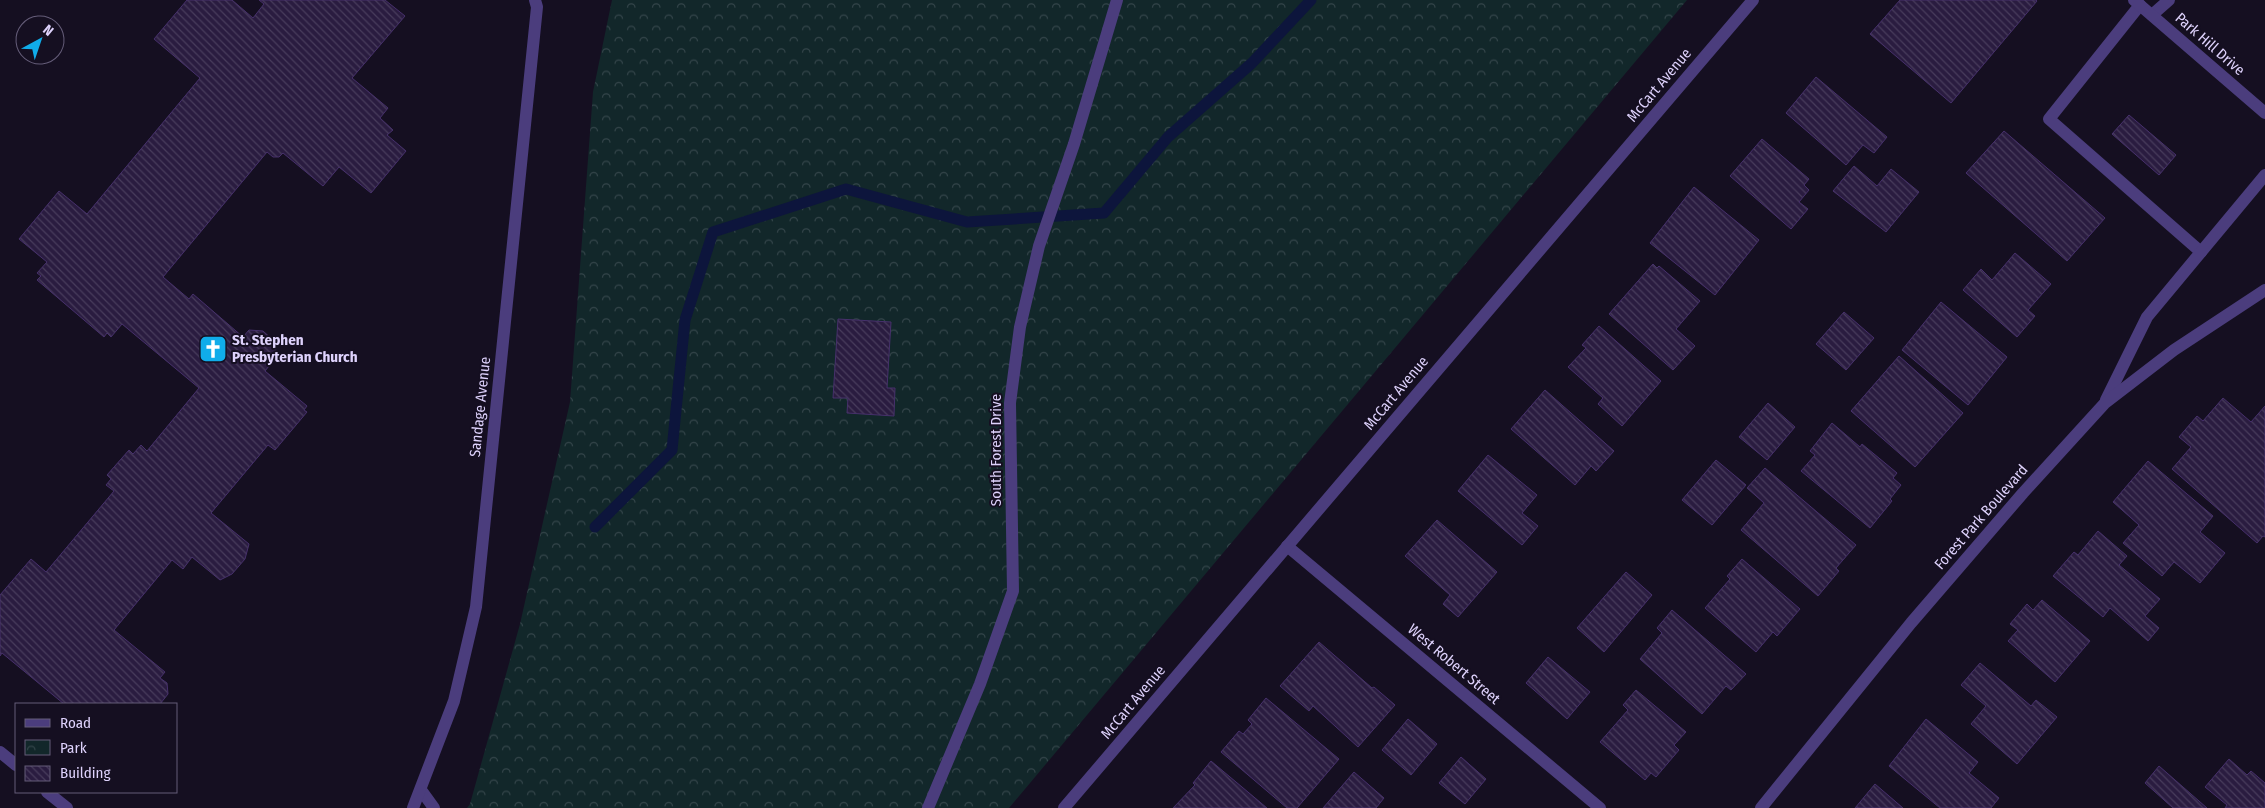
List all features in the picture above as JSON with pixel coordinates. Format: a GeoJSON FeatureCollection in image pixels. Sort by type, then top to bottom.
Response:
{"type":"FeatureCollection","features":[{"type":"Feature","properties":{"kind":"street","name":"Sandage Avenue"},"geometry":{"type":"LineString","coordinates":[[413,808],[454,701],[476,607],[537,6],[535,0]]}},
{"type":"Feature","properties":{"kind":"street","name":"South Forest Drive"},"geometry":{"type":"LineString","coordinates":[[928,808],[980,684],[1013,591],[1010,403],[1020,327],[1041,241],[1117,0]]}},
{"type":"Feature","properties":{"kind":"street","name":"McCart Avenue"},"geometry":{"type":"LineString","coordinates":[[1064,808],[1753,0]]}},
{"type":"Feature","properties":{"kind":"street"},"geometry":{"type":"LineString","coordinates":[[2152,15],[2170,0]]}},
{"type":"Feature","properties":{"kind":"street"},"geometry":{"type":"LineString","coordinates":[[2137,3],[2048,119],[2201,252]]}},
{"type":"Feature","properties":{"kind":"street","name":"Park Hill Drive"},"geometry":{"type":"LineString","coordinates":[[2137,3],[2265,114]]}},
{"type":"Feature","properties":{"kind":"street"},"geometry":{"type":"LineString","coordinates":[[2105,403],[2147,318],[2265,175]]}},
{"type":"Feature","properties":{"kind":"street","name":"Forest Park Boulevard"},"geometry":{"type":"LineString","coordinates":[[1761,808],[1911,622],[2023,493],[2105,403],[2174,350],[2265,290]]}},
{"type":"Feature","properties":{"kind":"street","name":"West Robert Street"},"geometry":{"type":"LineString","coordinates":[[1287,546],[1600,808]]}},
{"type":"Feature","properties":{"kind":"street"},"geometry":{"type":"LineString","coordinates":[[0,752],[15,764]]}},
{"type":"Feature","properties":{"kind":"street"},"geometry":{"type":"LineString","coordinates":[[420,790],[434,808]]}},
{"type":"Feature","properties":{"kind":"street"},"geometry":{"type":"LineString","coordinates":[[48,793],[66,808]]}},
{"type":"Feature","properties":{"kind":"green space"},"geometry":{"type":"Polygon","coordinates":[[[612,0],[1687,0],[1009,808],[467,808],[470,804],[520,624],[570,402],[593,92],[612,0]]]}},
{"type":"Feature","properties":{"kind":"building","name":"St. Stephen Presbyterian Church"},"geometry":{"type":"Polygon","coordinates":[[[187,0],[232,0],[253,18],[264,4],[259,0],[385,0],[405,16],[352,78],[388,108],[380,118],[393,130],[387,135],[406,151],[371,193],[339,167],[323,186],[283,153],[279,157],[273,157],[267,152],[163,277],[189,299],[193,294],[243,337],[249,330],[263,331],[274,341],[277,356],[265,371],[307,406],[304,410],[307,412],[275,450],[268,445],[211,513],[249,544],[245,559],[232,574],[220,580],[192,557],[183,569],[172,560],[114,630],[165,672],[160,678],[167,683],[168,694],[161,703],[63,703],[2,653],[0,656],[0,595],[31,559],[46,572],[114,491],[106,485],[111,479],[107,475],[129,450],[133,454],[141,445],[147,451],[199,388],[122,324],[111,337],[107,333],[104,337],[37,280],[41,276],[37,273],[47,262],[19,239],[59,191],[87,214],[200,78],[154,39],[187,0]]]}},
{"type":"Feature","properties":{"kind":"building"},"geometry":{"type":"Polygon","coordinates":[[[1900,0],[2037,1],[1951,103],[1870,34],[1900,0]]]}},
{"type":"Feature","properties":{"kind":"building"},"geometry":{"type":"Polygon","coordinates":[[[1816,77],[1887,137],[1874,153],[1863,145],[1846,165],[1786,113],[1816,77]]]}},
{"type":"Feature","properties":{"kind":"building"},"geometry":{"type":"Polygon","coordinates":[[[2129,115],[2176,155],[2159,175],[2112,134],[2129,115]]]}},
{"type":"Feature","properties":{"kind":"building"},"geometry":{"type":"Polygon","coordinates":[[[2004,131],[2105,218],[2067,261],[1966,173],[2004,131]]]}},
{"type":"Feature","properties":{"kind":"building"},"geometry":{"type":"Polygon","coordinates":[[[1762,139],[1809,179],[1804,185],[1809,190],[1799,202],[1808,209],[1791,229],[1730,176],[1762,139]]]}},
{"type":"Feature","properties":{"kind":"building"},"geometry":{"type":"Polygon","coordinates":[[[1854,166],[1877,186],[1891,169],[1919,192],[1886,232],[1833,191],[1854,166]]]}},
{"type":"Feature","properties":{"kind":"building"},"geometry":{"type":"Polygon","coordinates":[[[1694,187],[1759,240],[1715,295],[1650,243],[1694,187]]]}},
{"type":"Feature","properties":{"kind":"building"},"geometry":{"type":"Polygon","coordinates":[[[2015,253],[2051,284],[2028,310],[2035,316],[2017,337],[1963,290],[1981,269],[1992,280],[2015,253]]]}},
{"type":"Feature","properties":{"kind":"building"},"geometry":{"type":"Polygon","coordinates":[[[1653,264],[1657,268],[1659,266],[1700,301],[1676,329],[1695,346],[1673,370],[1609,314],[1653,264]]]}},
{"type":"Feature","properties":{"kind":"building"},"geometry":{"type":"Polygon","coordinates":[[[1941,302],[2007,357],[1968,405],[1902,350],[1941,302]]]}},
{"type":"Feature","properties":{"kind":"building"},"geometry":{"type":"Polygon","coordinates":[[[1844,312],[1874,338],[1846,370],[1816,344],[1844,312]]]}},
{"type":"Feature","properties":{"kind":"building"},"geometry":{"type":"Polygon","coordinates":[[[838,319],[891,322],[887,388],[895,388],[894,416],[847,413],[848,398],[833,398],[838,319]]]}},
{"type":"Feature","properties":{"kind":"building"},"geometry":{"type":"Polygon","coordinates":[[[1599,326],[1661,381],[1622,426],[1598,404],[1603,398],[1568,367],[1586,348],[1582,345],[1599,326]]]}},
{"type":"Feature","properties":{"kind":"building"},"geometry":{"type":"Polygon","coordinates":[[[1899,356],[1963,413],[1915,467],[1851,411],[1899,356]]]}},
{"type":"Feature","properties":{"kind":"building"},"geometry":{"type":"Polygon","coordinates":[[[1545,390],[1614,451],[1596,471],[1591,466],[1575,485],[1511,429],[1545,390]]]}},
{"type":"Feature","properties":{"kind":"building"},"geometry":{"type":"Polygon","coordinates":[[[2223,398],[2251,422],[2265,406],[2265,537],[2263,536],[2257,543],[2172,469],[2191,447],[2179,437],[2197,416],[2203,421],[2223,398]]]}},
{"type":"Feature","properties":{"kind":"building"},"geometry":{"type":"Polygon","coordinates":[[[1768,403],[1795,427],[1767,460],[1739,437],[1768,403]]]}},
{"type":"Feature","properties":{"kind":"building"},"geometry":{"type":"Polygon","coordinates":[[[1832,423],[1860,447],[1862,444],[1897,473],[1893,478],[1901,485],[1890,499],[1892,501],[1870,528],[1801,471],[1815,455],[1810,451],[1832,423]]]}},
{"type":"Feature","properties":{"kind":"building"},"geometry":{"type":"Polygon","coordinates":[[[1488,455],[1537,495],[1522,513],[1538,526],[1522,545],[1458,491],[1488,455]]]}},
{"type":"Feature","properties":{"kind":"building"},"geometry":{"type":"Polygon","coordinates":[[[1716,460],[1746,485],[1712,525],[1682,500],[1716,460]]]}},
{"type":"Feature","properties":{"kind":"building"},"geometry":{"type":"Polygon","coordinates":[[[2148,461],[2213,516],[2200,532],[2225,553],[2200,583],[2174,562],[2162,576],[2123,543],[2139,525],[2113,502],[2148,461]]]}},
{"type":"Feature","properties":{"kind":"building"},"geometry":{"type":"Polygon","coordinates":[[[1765,468],[1856,545],[1836,568],[1839,571],[1818,596],[1741,530],[1764,503],[1747,488],[1765,468]]]}},
{"type":"Feature","properties":{"kind":"building"},"geometry":{"type":"Polygon","coordinates":[[[1437,520],[1497,572],[1458,617],[1443,604],[1450,595],[1405,556],[1437,520]]]}},
{"type":"Feature","properties":{"kind":"building"},"geometry":{"type":"Polygon","coordinates":[[[2098,531],[2127,556],[2119,565],[2160,599],[2145,616],[2159,628],[2148,641],[2110,608],[2103,617],[2053,576],[2074,552],[2078,555],[2098,531]]]}},
{"type":"Feature","properties":{"kind":"building"},"geometry":{"type":"Polygon","coordinates":[[[1742,559],[1800,609],[1777,636],[1773,632],[1756,652],[1705,608],[1730,579],[1727,576],[1742,559]]]}},
{"type":"Feature","properties":{"kind":"building"},"geometry":{"type":"Polygon","coordinates":[[[1626,572],[1652,595],[1604,652],[1577,628],[1626,572]]]}},
{"type":"Feature","properties":{"kind":"building"},"geometry":{"type":"Polygon","coordinates":[[[2042,600],[2090,641],[2055,682],[2008,641],[2018,630],[2010,624],[2027,604],[2033,610],[2042,600]]]}},
{"type":"Feature","properties":{"kind":"building"},"geometry":{"type":"Polygon","coordinates":[[[1672,610],[1746,674],[1731,690],[1726,686],[1702,714],[1640,659],[1662,633],[1657,628],[1672,610]]]}},
{"type":"Feature","properties":{"kind":"building"},"geometry":{"type":"Polygon","coordinates":[[[1319,642],[1372,688],[1374,687],[1395,705],[1358,747],[1313,706],[1309,711],[1280,686],[1319,642]]]}},
{"type":"Feature","properties":{"kind":"building"},"geometry":{"type":"Polygon","coordinates":[[[1548,657],[1590,692],[1567,719],[1526,683],[1548,657]]]}},
{"type":"Feature","properties":{"kind":"building"},"geometry":{"type":"Polygon","coordinates":[[[1980,663],[2031,706],[2036,700],[2057,717],[2017,764],[1971,724],[1986,706],[1961,685],[1980,663]]]}},
{"type":"Feature","properties":{"kind":"building"},"geometry":{"type":"Polygon","coordinates":[[[1636,690],[1686,732],[1674,745],[1679,750],[1656,777],[1651,773],[1645,780],[1600,742],[1628,710],[1623,705],[1636,690]]]}},
{"type":"Feature","properties":{"kind":"building"},"geometry":{"type":"Polygon","coordinates":[[[1266,698],[1339,759],[1297,808],[1287,808],[1221,752],[1239,731],[1243,734],[1252,724],[1248,720],[1266,698]]]}},
{"type":"Feature","properties":{"kind":"building"},"geometry":{"type":"Polygon","coordinates":[[[1408,719],[1437,744],[1411,775],[1382,750],[1408,719]]]}},
{"type":"Feature","properties":{"kind":"building"},"geometry":{"type":"Polygon","coordinates":[[[1926,719],[1978,762],[1969,773],[1999,798],[1991,808],[1940,808],[1889,766],[1926,719]]]}},
{"type":"Feature","properties":{"kind":"building"},"geometry":{"type":"Polygon","coordinates":[[[1461,757],[1486,779],[1465,804],[1439,783],[1461,757]]]}},
{"type":"Feature","properties":{"kind":"building"},"geometry":{"type":"Polygon","coordinates":[[[2229,759],[2247,775],[2251,771],[2265,783],[2265,808],[2225,808],[2227,805],[2205,787],[2229,759]]]}},
{"type":"Feature","properties":{"kind":"building"},"geometry":{"type":"Polygon","coordinates":[[[1211,761],[1267,808],[1173,808],[1195,785],[1193,783],[1211,761]]]}},
{"type":"Feature","properties":{"kind":"building"},"geometry":{"type":"Polygon","coordinates":[[[2159,766],[2207,808],[2173,808],[2145,783],[2159,766]]]}},
{"type":"Feature","properties":{"kind":"building"},"geometry":{"type":"Polygon","coordinates":[[[1354,772],[1384,798],[1376,808],[1323,808],[1354,772]]]}},
{"type":"Feature","properties":{"kind":"building"},"geometry":{"type":"Polygon","coordinates":[[[1875,784],[1903,808],[1855,808],[1875,784]]]}},
{"type":"Feature","properties":{"kind":"waterway"},"geometry":{"type":"LineString","coordinates":[[595,527],[672,450],[685,320],[713,232],[846,189],[967,222],[1104,213],[1168,137],[1252,63],[1311,0]]}},
{"type":"Feature","properties":{"kind":"place","name":"St. Stephen Presbyterian Church"},"geometry":{"type":"Point","coordinates":[213,349]}}]}
